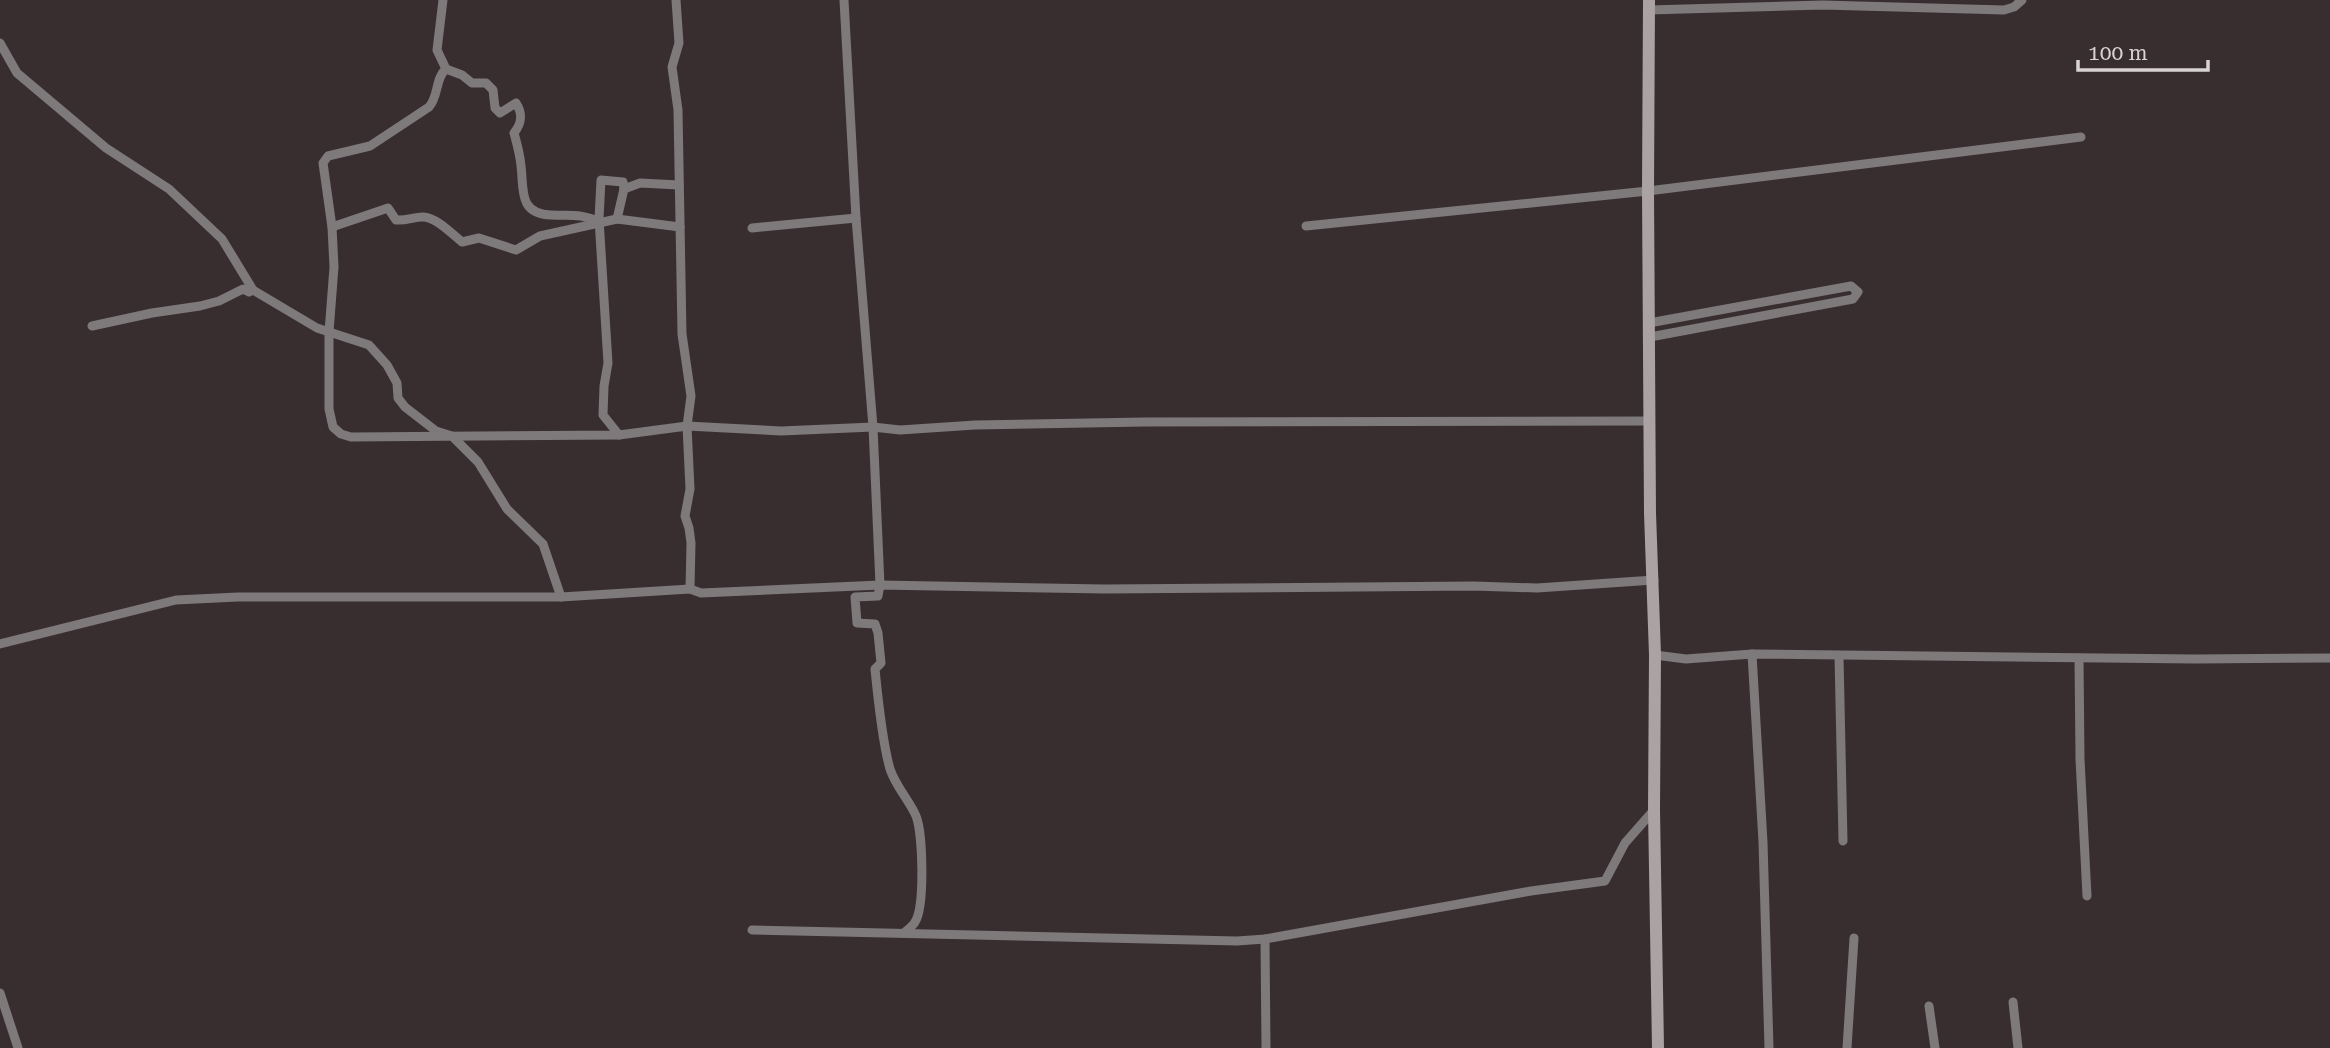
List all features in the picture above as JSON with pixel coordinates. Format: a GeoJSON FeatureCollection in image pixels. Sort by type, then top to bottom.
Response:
{"type":"FeatureCollection","features":[{"type":"Feature","properties":{"kind":"street"},"geometry":{"type":"LineString","coordinates":[[443,0],[437,50],[446,69],[462,75],[472,83],[486,83],[493,90],[495,108],[500,113],[516,103],[521,111],[520,125],[514,133],[522,168],[522,194],[527,204],[537,213],[576,213],[600,222]]}},
{"type":"Feature","properties":{"kind":"street"},"geometry":{"type":"LineString","coordinates":[[676,0],[679,44],[672,67],[678,110],[682,334],[691,396],[687,426],[690,489],[685,516],[690,528],[691,589]]}},
{"type":"Feature","properties":{"kind":"street"},"geometry":{"type":"LineString","coordinates":[[844,0],[856,218],[873,427],[880,585],[878,596],[855,597],[857,623],[875,624],[878,633],[881,663],[875,669],[885,749],[891,773],[920,827],[920,896],[915,922],[904,933]]}},
{"type":"Feature","properties":{"kind":"street"},"geometry":{"type":"LineString","coordinates":[[1658,1048],[1647,191],[1649,5],[1823,5],[1993,10],[2014,7],[2022,0]]}},
{"type":"Feature","properties":{"kind":"street"},"geometry":{"type":"LineString","coordinates":[[0,43],[17,73],[106,148],[169,189],[222,239],[253,290],[317,328],[369,345],[387,365],[397,383],[398,398],[405,407],[436,431],[452,436],[478,462],[507,509],[542,544],[561,597]]}},
{"type":"Feature","properties":{"kind":"street"},"geometry":{"type":"LineString","coordinates":[[446,69],[440,74],[434,102],[429,107],[370,146],[328,156],[323,163],[332,227],[334,267],[329,332],[329,409],[333,427],[341,434],[351,437],[619,435],[687,426],[781,431],[1145,422],[1650,421]]}},
{"type":"Feature","properties":{"kind":"street"},"geometry":{"type":"LineString","coordinates":[[1306,226],[1647,191],[2081,137]]}},
{"type":"Feature","properties":{"kind":"street"},"geometry":{"type":"LineString","coordinates":[[617,219],[623,183],[601,180],[600,222],[608,363],[603,415],[619,435]]}},
{"type":"Feature","properties":{"kind":"street"},"geometry":{"type":"LineString","coordinates":[[624,189],[640,183],[679,185]]}},
{"type":"Feature","properties":{"kind":"street"},"geometry":{"type":"LineString","coordinates":[[332,227],[388,208],[396,220],[407,221],[422,216],[431,219],[462,242],[479,238],[516,250],[540,236],[617,219],[680,227]]}},
{"type":"Feature","properties":{"kind":"street"},"geometry":{"type":"LineString","coordinates":[[752,228],[856,218]]}},
{"type":"Feature","properties":{"kind":"street"},"geometry":{"type":"LineString","coordinates":[[1650,323],[1851,286],[1858,292],[1853,299],[1650,337]]}},
{"type":"Feature","properties":{"kind":"street"},"geometry":{"type":"LineString","coordinates":[[92,326],[188,308],[219,301],[243,289],[249,292],[253,290]]}},
{"type":"Feature","properties":{"kind":"street"},"geometry":{"type":"LineString","coordinates":[[0,644],[176,600],[238,597],[561,597],[691,589],[701,593],[880,585],[1104,589],[1474,586],[1537,588],[1654,580]]}},
{"type":"Feature","properties":{"kind":"street"},"geometry":{"type":"LineString","coordinates":[[1655,656],[1686,659],[1752,654],[2330,658]]}},
{"type":"Feature","properties":{"kind":"street"},"geometry":{"type":"LineString","coordinates":[[1752,654],[1763,842],[1769,1048]]}},
{"type":"Feature","properties":{"kind":"street"},"geometry":{"type":"LineString","coordinates":[[1839,656],[1843,841]]}},
{"type":"Feature","properties":{"kind":"street"},"geometry":{"type":"LineString","coordinates":[[2079,658],[2080,759],[2087,896]]}},
{"type":"Feature","properties":{"kind":"street"},"geometry":{"type":"LineString","coordinates":[[752,930],[1226,941],[1265,939],[1531,891],[1605,881],[1625,844],[1654,810]]}},
{"type":"Feature","properties":{"kind":"street"},"geometry":{"type":"LineString","coordinates":[[1847,1048],[1854,938]]}},
{"type":"Feature","properties":{"kind":"street"},"geometry":{"type":"LineString","coordinates":[[1265,939],[1266,1048]]}},
{"type":"Feature","properties":{"kind":"street"},"geometry":{"type":"LineString","coordinates":[[0,993],[18,1048]]}},
{"type":"Feature","properties":{"kind":"street"},"geometry":{"type":"LineString","coordinates":[[2013,1002],[2018,1048]]}},
{"type":"Feature","properties":{"kind":"street"},"geometry":{"type":"LineString","coordinates":[[1929,1006],[1936,1048]]}}]}
